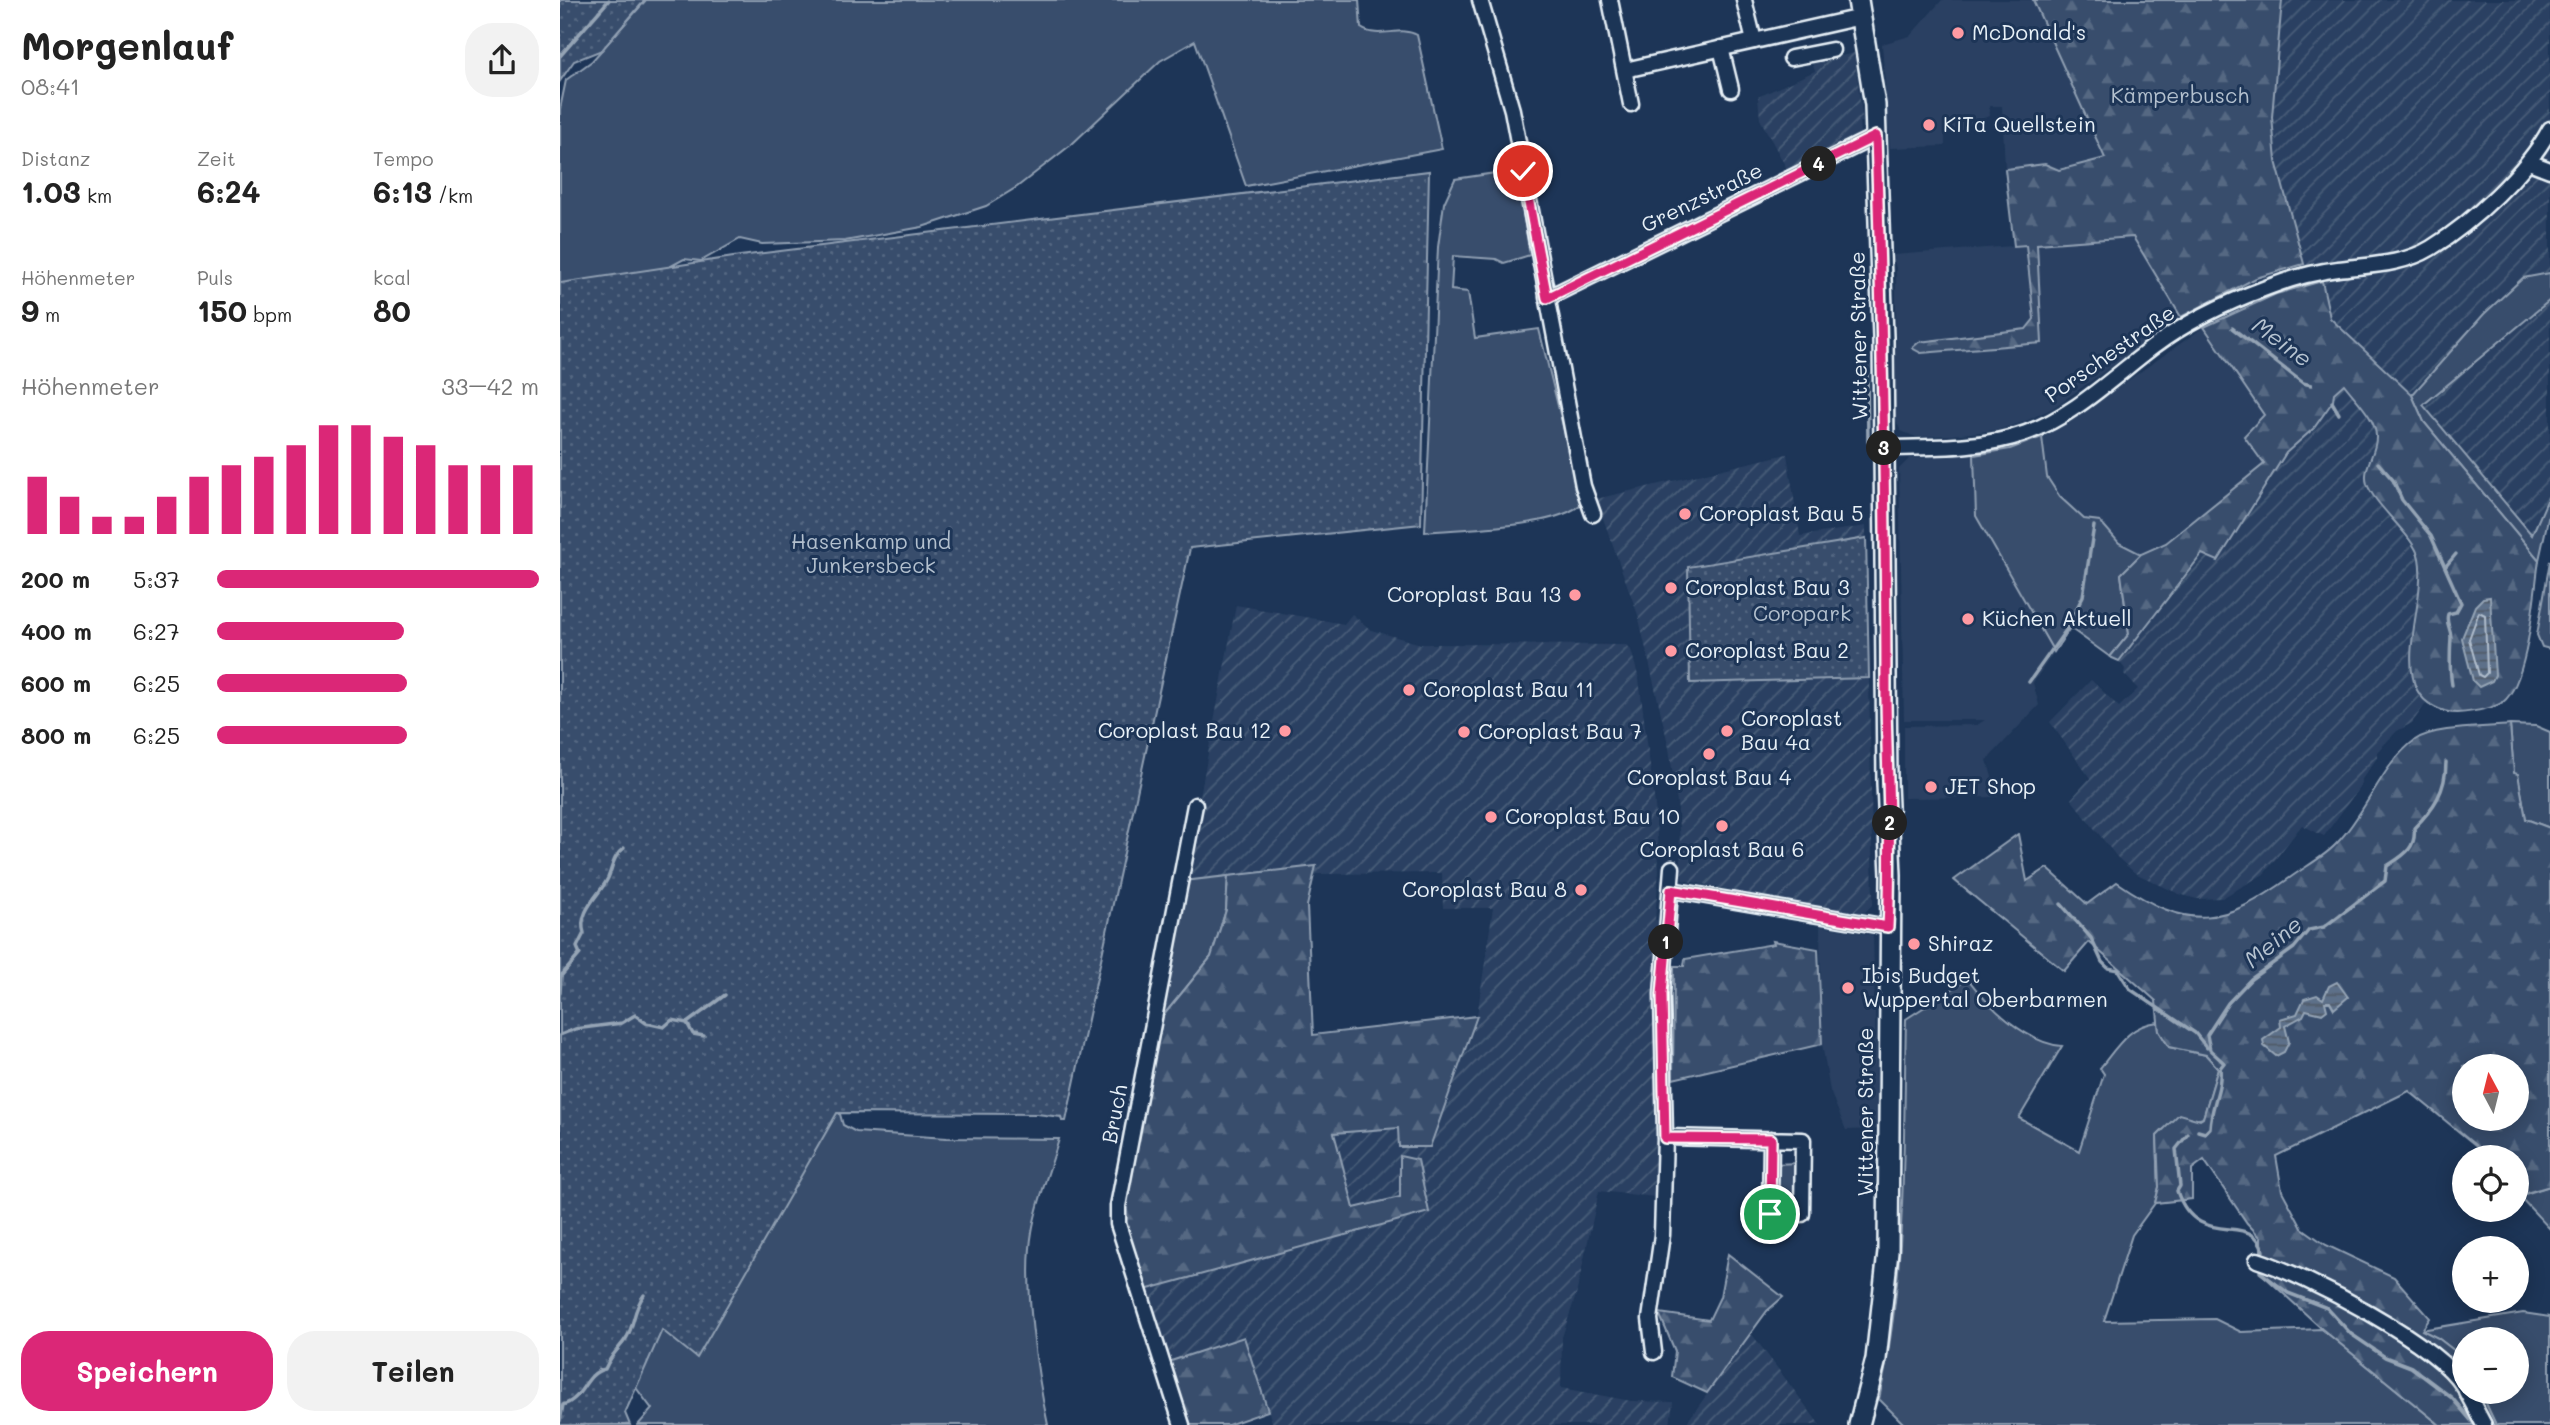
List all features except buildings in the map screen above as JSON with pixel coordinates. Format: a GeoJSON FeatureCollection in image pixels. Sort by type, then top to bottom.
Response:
{"type":"FeatureCollection","features":[{"type":"Feature","properties":{"kind":"main road","name":"Wittener Straße"},"geometry":{"type":"LineString","coordinates":[[1859,8],[1876,136],[1884,448],[1886,783],[1891,875],[1888,927],[1888,1252],[1876,1359],[1859,1425]]}},
{"type":"Feature","properties":{"kind":"street"},"geometry":{"type":"LineString","coordinates":[[1480,0],[1513,110],[1583,486],[1593,513]]}},
{"type":"Feature","properties":{"kind":"street"},"geometry":{"type":"LineString","coordinates":[[1609,0],[1631,104]]}},
{"type":"Feature","properties":{"kind":"street"},"geometry":{"type":"LineString","coordinates":[[1744,0],[1754,41]]}},
{"type":"Feature","properties":{"kind":"street"},"geometry":{"type":"LineString","coordinates":[[1625,70],[1799,30],[1859,8]]}},
{"type":"Feature","properties":{"kind":"street"},"geometry":{"type":"LineString","coordinates":[[1799,30],[1798,57],[1832,50]]}},
{"type":"Feature","properties":{"kind":"street"},"geometry":{"type":"LineString","coordinates":[[1721,48],[1731,89]]}},
{"type":"Feature","properties":{"kind":"street","name":"Porschestraße"},"geometry":{"type":"LineString","coordinates":[[1884,448],[1993,443],[2027,433],[2072,409],[2180,329],[2265,288],[2335,270],[2405,260],[2428,250],[2457,230],[2529,162],[2550,129]]}},
{"type":"Feature","properties":{"kind":"street","name":"Grenzstraße"},"geometry":{"type":"LineString","coordinates":[[1547,298],[1876,136]]}},
{"type":"Feature","properties":{"kind":"street"},"geometry":{"type":"LineString","coordinates":[[2529,162],[2550,170]]}},
{"type":"Feature","properties":{"kind":"street","name":"Bruch"},"geometry":{"type":"LineString","coordinates":[[1182,1425],[1118,1224],[1118,1206],[1195,805]]}},
{"type":"Feature","properties":{"kind":"street"},"geometry":{"type":"LineString","coordinates":[[1654,1352],[1650,1319],[1662,1235],[1665,1138],[1662,994],[1672,868]]}},
{"type":"Feature","properties":{"kind":"street"},"geometry":{"type":"LineString","coordinates":[[1671,890],[1888,927]]}},
{"type":"Feature","properties":{"kind":"street"},"geometry":{"type":"LineString","coordinates":[[1665,1138],[1771,1139],[1803,1140],[1802,1214],[1770,1214],[1771,1139]]}},
{"type":"Feature","properties":{"kind":"street"},"geometry":{"type":"LineString","coordinates":[[2257,1260],[2302,1279],[2420,1343],[2452,1373]]}},
{"type":"Feature","properties":{"kind":"street"},"geometry":{"type":"LineString","coordinates":[[2473,1404],[2484,1425]]}},
{"type":"Feature","properties":{"kind":"shaded area"},"geometry":{"type":"Polygon","coordinates":[[[1942,0],[2033,0],[2105,158],[2062,170],[2046,164],[2005,168],[2002,106],[1989,106],[1990,116],[1976,120],[1964,130],[1945,131],[1945,146],[1890,148],[1882,44],[1910,36],[1942,0]]]}},
{"type":"Feature","properties":{"kind":"shaded area"},"geometry":{"type":"Polygon","coordinates":[[[2282,0],[2550,0],[2550,273],[2522,278],[2484,314],[2412,395],[2330,317],[2322,281],[2304,264],[2276,161],[2272,117],[2282,0]]]}},
{"type":"Feature","properties":{"kind":"shaded area"},"geometry":{"type":"Polygon","coordinates":[[[1854,53],[1863,122],[1859,122],[1860,134],[1788,171],[1760,119],[1758,97],[1815,71],[1812,63],[1854,53]]]}},
{"type":"Feature","properties":{"kind":"shaded area"},"geometry":{"type":"Polygon","coordinates":[[[2133,237],[2181,317],[2053,408],[2024,422],[1998,430],[1953,435],[1916,437],[1901,431],[1896,421],[1896,268],[1893,255],[2026,245],[2034,319],[2026,329],[1919,342],[2041,343],[2036,244],[2133,237]]]}},
{"type":"Feature","properties":{"kind":"shaded area"},"geometry":{"type":"Polygon","coordinates":[[[2550,300],[2550,493],[2532,536],[2423,405],[2550,300]]]}},
{"type":"Feature","properties":{"kind":"shaded area"},"geometry":{"type":"Polygon","coordinates":[[[2204,327],[2265,415],[2264,464],[2166,543],[2141,554],[2119,543],[2100,522],[2084,519],[2060,497],[2047,477],[2042,437],[2069,422],[2204,327]]]}},
{"type":"Feature","properties":{"kind":"shaded area"},"geometry":{"type":"Polygon","coordinates":[[[2344,384],[2371,420],[2377,436],[2367,469],[2367,484],[2419,556],[2417,690],[2427,702],[2412,723],[2397,731],[2377,752],[2377,758],[2362,779],[2362,784],[2324,836],[2302,825],[2264,874],[2222,898],[2197,899],[2179,894],[2135,873],[2117,857],[2071,799],[2090,778],[2050,722],[2091,680],[2119,707],[2138,689],[2124,674],[2125,669],[2119,661],[2202,553],[2218,560],[2286,453],[2314,428],[2333,401],[2334,393],[2344,384]]]}},
{"type":"Feature","properties":{"kind":"shaded area"},"geometry":{"type":"Polygon","coordinates":[[[1787,454],[1800,536],[1866,526],[1866,538],[1689,567],[1690,683],[1869,678],[1873,904],[1865,912],[1852,915],[1682,880],[1678,810],[1669,748],[1638,615],[1596,499],[1787,454]]]}},
{"type":"Feature","properties":{"kind":"shaded area","name":"Küchen Aktuell"},"geometry":{"type":"Polygon","coordinates":[[[1974,455],[1976,517],[2054,652],[2033,683],[2039,705],[1987,760],[1998,797],[1904,798],[1904,726],[1977,725],[1985,720],[1904,720],[1899,469],[1910,458],[1974,455]]]}},
{"type":"Feature","properties":{"kind":"shaded area"},"geometry":{"type":"Polygon","coordinates":[[[1236,605],[1344,624],[1352,614],[1371,630],[1421,644],[1626,645],[1631,650],[1639,679],[1655,805],[1659,870],[1655,920],[1661,921],[1655,989],[1656,1197],[1599,1191],[1576,1295],[1562,1337],[1561,1388],[1631,1401],[1673,1402],[1670,1425],[1273,1425],[1244,1337],[1165,1363],[1141,1291],[1428,1212],[1400,1157],[1400,1197],[1354,1208],[1334,1133],[1398,1128],[1431,1147],[1477,1016],[1493,908],[1443,908],[1442,873],[1316,874],[1316,866],[1184,881],[1236,605]]]}},
{"type":"Feature","properties":{"kind":"shaded area"},"geometry":{"type":"Polygon","coordinates":[[[1820,926],[1873,935],[1878,1129],[1846,1130],[1830,1091],[1822,1044],[1820,926]]]}},
{"type":"Feature","properties":{"kind":"shaded area"},"geometry":{"type":"Polygon","coordinates":[[[1751,1333],[1820,1425],[1685,1425],[1751,1333]]]}},
{"type":"Feature","properties":{"kind":"green space"},"geometry":{"type":"Polygon","coordinates":[[[560,0],[645,0],[602,50],[574,61],[560,81],[560,0]]]}},
{"type":"Feature","properties":{"kind":"green space"},"geometry":{"type":"Polygon","coordinates":[[[646,0],[1359,0],[1361,28],[1375,33],[1404,31],[1417,35],[1442,149],[1246,186],[1195,41],[1160,61],[1072,144],[1017,187],[986,206],[922,227],[845,241],[762,244],[740,239],[701,261],[684,259],[660,272],[560,284],[560,109],[566,80],[592,61],[646,0]]]}},
{"type":"Feature","properties":{"kind":"green space","name":"Kämperbusch"},"geometry":{"type":"Polygon","coordinates":[[[2033,0],[2282,0],[2272,117],[2276,161],[2304,264],[2256,278],[2181,317],[2133,237],[2037,244],[2042,343],[1921,353],[1912,348],[1919,342],[2026,329],[2034,319],[2026,245],[2014,246],[2005,169],[2045,164],[2059,170],[2105,158],[2033,0]]]}},
{"type":"Feature","properties":{"kind":"green space"},"geometry":{"type":"Polygon","coordinates":[[[1516,170],[1530,255],[1504,263],[1496,259],[1453,256],[1451,290],[1468,292],[1475,338],[1539,329],[1582,503],[1553,518],[1532,522],[1425,532],[1438,247],[1444,203],[1455,179],[1516,170]]]}},
{"type":"Feature","properties":{"kind":"green space","name":"Hasenkamp und Junkersbeck"},"geometry":{"type":"Polygon","coordinates":[[[1429,171],[1421,524],[1190,548],[1066,1121],[1062,1121],[1061,1117],[1037,1114],[837,1113],[697,1358],[662,1330],[625,1413],[630,1425],[560,1425],[560,283],[740,256],[1429,171]]]}},
{"type":"Feature","properties":{"kind":"green space"},"geometry":{"type":"Polygon","coordinates":[[[2550,273],[2550,300],[2423,405],[2532,535],[2549,496],[2550,510],[2539,560],[2424,422],[2412,395],[2484,314],[2523,278],[2550,273]]]}},
{"type":"Feature","properties":{"kind":"green space"},"geometry":{"type":"Polygon","coordinates":[[[2322,281],[2330,318],[2412,395],[2424,422],[2539,560],[2524,657],[2512,691],[2503,702],[2474,711],[2451,713],[2429,703],[2417,690],[2412,676],[2411,660],[2419,590],[2419,558],[2410,541],[2371,493],[2367,484],[2366,472],[2375,444],[2375,431],[2369,417],[2344,384],[2334,393],[2333,401],[2314,428],[2286,453],[2218,561],[2202,554],[2119,661],[2110,657],[2129,634],[2121,574],[2141,554],[2166,543],[2264,464],[2244,436],[2264,415],[2204,327],[2276,294],[2322,281]]]}},
{"type":"Feature","properties":{"kind":"green space"},"geometry":{"type":"Polygon","coordinates":[[[2042,437],[2047,477],[2060,497],[2084,519],[2100,521],[2119,543],[2141,554],[2121,574],[2129,634],[2110,657],[2070,628],[2054,652],[1976,516],[1974,455],[2010,449],[2042,437]]]}},
{"type":"Feature","properties":{"kind":"green space","name":"Coropark"},"geometry":{"type":"Polygon","coordinates":[[[1866,538],[1869,678],[1690,683],[1688,567],[1866,538]]]}},
{"type":"Feature","properties":{"kind":"green space"},"geometry":{"type":"Polygon","coordinates":[[[2550,561],[2550,649],[2542,647],[2537,635],[2550,561]]]}},
{"type":"Feature","properties":{"kind":"green space"},"geometry":{"type":"Polygon","coordinates":[[[2510,725],[2536,726],[2550,732],[2550,828],[2526,819],[2518,775],[2514,774],[2510,725]]]}},
{"type":"Feature","properties":{"kind":"green space"},"geometry":{"type":"Polygon","coordinates":[[[2510,725],[2514,773],[2518,774],[2526,819],[2550,828],[2550,1186],[2529,1192],[2529,1145],[2475,1145],[2458,1131],[2529,1131],[2529,1054],[2452,1054],[2452,1126],[2409,1091],[2276,1156],[2282,1191],[2302,1228],[2326,1245],[2394,1277],[2430,1318],[2422,1330],[2452,1349],[2452,1404],[2486,1404],[2496,1425],[2440,1425],[2322,1329],[2261,1273],[2261,1238],[2247,1223],[2204,1160],[2192,1169],[2192,1199],[2155,1203],[2159,1187],[2157,1136],[2179,1114],[2200,1120],[2203,1118],[2218,1068],[2206,1055],[2169,1047],[2159,1031],[2156,1001],[2089,942],[2064,971],[1954,880],[2018,834],[2027,881],[2047,868],[2087,904],[2117,882],[2165,909],[2206,917],[2225,913],[2267,893],[2333,847],[2348,830],[2383,775],[2403,750],[2424,735],[2448,730],[2510,725]]]}},
{"type":"Feature","properties":{"kind":"green space"},"geometry":{"type":"Polygon","coordinates":[[[1316,866],[1307,906],[1313,1035],[1477,1016],[1430,1147],[1399,1147],[1398,1128],[1334,1133],[1354,1208],[1400,1197],[1400,1156],[1418,1160],[1429,1212],[1141,1291],[1124,1235],[1123,1207],[1159,1021],[1211,957],[1226,910],[1228,876],[1316,866]]]}},
{"type":"Feature","properties":{"kind":"green space"},"geometry":{"type":"Polygon","coordinates":[[[1228,876],[1226,910],[1211,957],[1159,1021],[1184,881],[1228,876]]]}},
{"type":"Feature","properties":{"kind":"green space"},"geometry":{"type":"Polygon","coordinates":[[[1773,941],[1818,949],[1822,1044],[1673,1079],[1674,966],[1684,966],[1685,959],[1774,944],[1773,941]]]}},
{"type":"Feature","properties":{"kind":"green space"},"geometry":{"type":"Polygon","coordinates":[[[1968,979],[1997,1011],[2022,1031],[2048,1043],[2062,1046],[2019,1118],[2079,1151],[2104,1074],[2100,1068],[2131,1032],[2158,1022],[2159,1031],[2169,1047],[2206,1055],[2218,1068],[2203,1118],[2164,1129],[2157,1136],[2159,1187],[2155,1203],[2132,1235],[2104,1321],[2215,1319],[2241,1332],[2322,1329],[2440,1425],[1905,1425],[1879,1399],[1895,1305],[1899,1258],[1904,1162],[1906,1019],[1968,979]]]}},
{"type":"Feature","properties":{"kind":"green space"},"geometry":{"type":"Polygon","coordinates":[[[560,1058],[838,1107],[843,1125],[856,1132],[947,1138],[1059,1139],[1037,1209],[1032,1232],[1029,1276],[1032,1329],[1048,1425],[638,1425],[652,1409],[634,1385],[560,1058]]]}},
{"type":"Feature","properties":{"kind":"green space"},"geometry":{"type":"Polygon","coordinates":[[[1800,1163],[1796,1209],[1776,1208],[1773,1164],[1800,1163]]]}},
{"type":"Feature","properties":{"kind":"green space"},"geometry":{"type":"Polygon","coordinates":[[[2550,1186],[2550,1229],[2529,1207],[2529,1193],[2550,1186]]]}},
{"type":"Feature","properties":{"kind":"green space"},"geometry":{"type":"Polygon","coordinates":[[[1728,1254],[1783,1297],[1767,1311],[1707,1393],[1672,1377],[1675,1351],[1659,1313],[1709,1320],[1720,1297],[1728,1254]]]}},
{"type":"Feature","properties":{"kind":"green space"},"geometry":{"type":"Polygon","coordinates":[[[2523,1313],[2550,1317],[2550,1425],[2496,1425],[2486,1404],[2529,1404],[2529,1327],[2452,1327],[2452,1349],[2421,1330],[2523,1313]]]}},
{"type":"Feature","properties":{"kind":"green space"},"geometry":{"type":"Polygon","coordinates":[[[1244,1337],[1268,1411],[1228,1425],[1183,1425],[1165,1363],[1244,1337]]]}},
{"type":"Feature","properties":{"kind":"water"},"geometry":{"type":"Polygon","coordinates":[[[2490,597],[2495,675],[2492,681],[2479,687],[2473,681],[2462,638],[2475,606],[2483,598],[2490,597]]]}},
{"type":"Feature","properties":{"kind":"water"},"geometry":{"type":"Polygon","coordinates":[[[2337,982],[2348,997],[2334,1009],[2330,1002],[2325,1002],[2327,1010],[2322,1014],[2306,1010],[2303,1016],[2285,1026],[2289,1042],[2284,1052],[2276,1056],[2264,1046],[2263,1040],[2281,1027],[2280,1019],[2297,1014],[2304,999],[2317,995],[2323,999],[2329,986],[2337,982]]]}},
{"type":"Feature","properties":{"kind":"waterway"},"geometry":{"type":"LineString","coordinates":[[560,56],[609,0]]}},
{"type":"Feature","properties":{"kind":"waterway","name":"Meine"},"geometry":{"type":"LineString","coordinates":[[2232,328],[2303,383],[2311,385]]}},
{"type":"Feature","properties":{"kind":"waterway"},"geometry":{"type":"LineString","coordinates":[[1867,367],[1868,442]]}},
{"type":"Feature","properties":{"kind":"waterway","name":"Meine"},"geometry":{"type":"LineString","coordinates":[[2332,402],[2339,414]]}},
{"type":"Feature","properties":{"kind":"waterway","name":"Meine"},"geometry":{"type":"LineString","coordinates":[[2378,463],[2393,480],[2402,500],[2431,536],[2461,603],[2456,612],[2448,614],[2447,617],[2451,637],[2452,685]]}},
{"type":"Feature","properties":{"kind":"waterway"},"geometry":{"type":"LineString","coordinates":[[2029,682],[2066,630],[2083,596],[2094,526]]}},
{"type":"Feature","properties":{"kind":"waterway"},"geometry":{"type":"LineString","coordinates":[[2446,566],[2456,554]]}},
{"type":"Feature","properties":{"kind":"waterway","name":"Meine"},"geometry":{"type":"LineString","coordinates":[[2198,1131],[2205,1133],[2210,1128],[2220,1068],[2224,1063],[2210,1050],[2207,1035],[2228,1003],[2251,979],[2294,948],[2309,930],[2324,927],[2385,881],[2387,866],[2411,847],[2414,828],[2438,798],[2444,782],[2446,762]]}},
{"type":"Feature","properties":{"kind":"waterway"},"geometry":{"type":"LineString","coordinates":[[560,993],[561,976],[580,954],[577,947],[584,933],[586,910],[608,878],[615,858],[624,848]]}},
{"type":"Feature","properties":{"kind":"waterway"},"geometry":{"type":"LineString","coordinates":[[2061,904],[2091,938],[2102,962],[2108,968],[2118,970],[2130,989],[2195,1033],[2207,1048]]}},
{"type":"Feature","properties":{"kind":"waterway"},"geometry":{"type":"LineString","coordinates":[[560,1035],[575,1029],[622,1023],[635,1015],[646,1023],[664,1027],[672,1020],[687,1023],[725,995]]}},
{"type":"Feature","properties":{"kind":"waterway"},"geometry":{"type":"LineString","coordinates":[[687,1023],[693,1034],[704,1036]]}},
{"type":"Feature","properties":{"kind":"waterway","name":"Meine"},"geometry":{"type":"LineString","coordinates":[[2188,1134],[2176,1149],[2180,1186],[2177,1191],[2186,1210],[2198,1221],[2211,1226],[2248,1233],[2257,1239],[2263,1251]]}},
{"type":"Feature","properties":{"kind":"waterway","name":"Meine"},"geometry":{"type":"LineString","coordinates":[[2261,1266],[2260,1272],[2288,1293],[2327,1308],[2351,1334],[2385,1357],[2411,1367],[2452,1398],[2475,1425]]}},
{"type":"Feature","properties":{"kind":"waterway"},"geometry":{"type":"LineString","coordinates":[[560,1421],[563,1405],[570,1402],[593,1375],[605,1369],[627,1337],[644,1295]]}},
{"type":"Feature","properties":{"kind":"place","name":"McDonald's"},"geometry":{"type":"Point","coordinates":[1958,33]}},
{"type":"Feature","properties":{"kind":"place","name":"KiTa Quellstein"},"geometry":{"type":"Point","coordinates":[1929,125]}},
{"type":"Feature","properties":{"kind":"place","name":"Coroplast Bau 5"},"geometry":{"type":"Point","coordinates":[1685,514]}},
{"type":"Feature","properties":{"kind":"place","name":"Coroplast Bau 3"},"geometry":{"type":"Point","coordinates":[1671,588]}},
{"type":"Feature","properties":{"kind":"place","name":"Coroplast Bau 13"},"geometry":{"type":"Point","coordinates":[1575,595]}},
{"type":"Feature","properties":{"kind":"place","name":"Küchen Aktuell"},"geometry":{"type":"Point","coordinates":[1968,619]}},
{"type":"Feature","properties":{"kind":"place","name":"Coroplast Bau 2"},"geometry":{"type":"Point","coordinates":[1671,651]}},
{"type":"Feature","properties":{"kind":"place","name":"Coroplast Bau 11"},"geometry":{"type":"Point","coordinates":[1409,690]}},
{"type":"Feature","properties":{"kind":"place","name":"Coroplast Bau 12"},"geometry":{"type":"Point","coordinates":[1285,731]}},
{"type":"Feature","properties":{"kind":"place","name":"Coroplast Bau 4a"},"geometry":{"type":"Point","coordinates":[1727,731]}},
{"type":"Feature","properties":{"kind":"place","name":"Coroplast Bau 7"},"geometry":{"type":"Point","coordinates":[1464,732]}},
{"type":"Feature","properties":{"kind":"place","name":"Coroplast Bau 4"},"geometry":{"type":"Point","coordinates":[1709,754]}},
{"type":"Feature","properties":{"kind":"place","name":"JET Shop"},"geometry":{"type":"Point","coordinates":[1931,787]}},
{"type":"Feature","properties":{"kind":"place","name":"Coroplast Bau 10"},"geometry":{"type":"Point","coordinates":[1491,817]}},
{"type":"Feature","properties":{"kind":"place","name":"Coroplast Bau 6"},"geometry":{"type":"Point","coordinates":[1722,826]}},
{"type":"Feature","properties":{"kind":"place","name":"Coroplast Bau 8"},"geometry":{"type":"Point","coordinates":[1581,890]}},
{"type":"Feature","properties":{"kind":"place","name":"Shiraz"},"geometry":{"type":"Point","coordinates":[1914,944]}},
{"type":"Feature","properties":{"kind":"place","name":"Ibis Budget Wuppertal Oberbarmen"},"geometry":{"type":"Point","coordinates":[1848,988]}},
{"type":"Feature","properties":{"kind":"route"},"geometry":{"type":"LineString","coordinates":[[1523,171],[1547,298],[1876,136],[1883,337],[1886,783],[1891,875],[1888,927],[1671,890],[1662,994],[1665,1138],[1771,1139],[1770,1214]]}}]}
